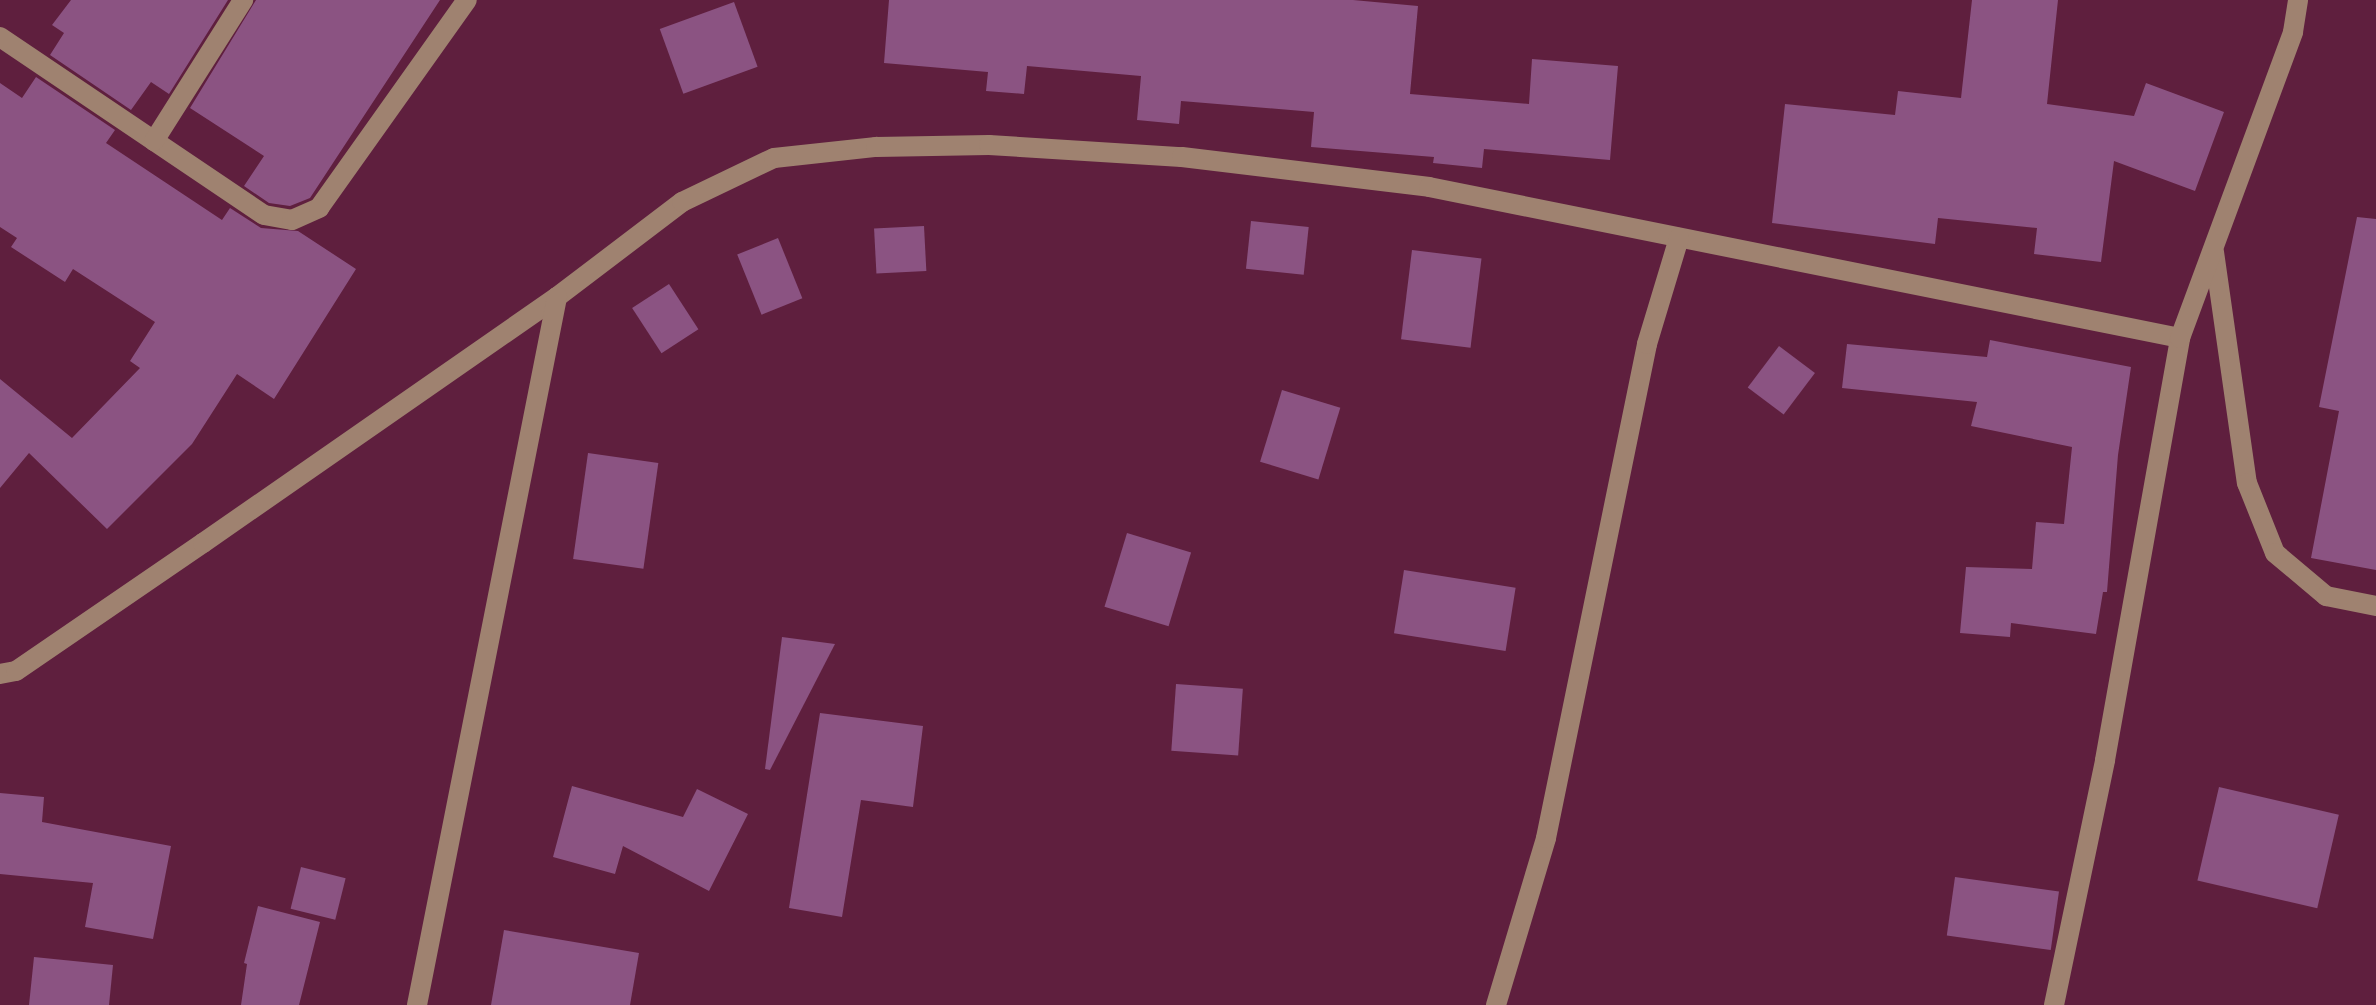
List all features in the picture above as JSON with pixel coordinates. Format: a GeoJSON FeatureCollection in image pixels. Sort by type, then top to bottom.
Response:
{"type":"FeatureCollection","features":[{"type":"Feature","properties":{"kind":"street"},"geometry":{"type":"LineString","coordinates":[[154,141],[243,0]]}},
{"type":"Feature","properties":{"kind":"street"},"geometry":{"type":"LineString","coordinates":[[0,37],[264,215],[292,220],[305,217],[319,208],[467,0]]}},
{"type":"Feature","properties":{"kind":"street"},"geometry":{"type":"LineString","coordinates":[[2054,1005],[2105,760],[2180,338],[2293,32],[2298,0]]}},
{"type":"Feature","properties":{"kind":"street"},"geometry":{"type":"LineString","coordinates":[[0,674],[16,671],[557,297],[682,202],[774,158],[876,147],[989,145],[1182,157],[1429,187],[2180,338]]}},
{"type":"Feature","properties":{"kind":"street"},"geometry":{"type":"LineString","coordinates":[[1496,1005],[1546,838],[1647,344],[1679,238]]}},
{"type":"Feature","properties":{"kind":"street"},"geometry":{"type":"LineString","coordinates":[[2213,248],[2247,483],[2275,553],[2326,596],[2376,606]]}},
{"type":"Feature","properties":{"kind":"street"},"geometry":{"type":"LineString","coordinates":[[417,1005],[557,297]]}},
{"type":"Feature","properties":{"kind":"building"},"geometry":{"type":"Polygon","coordinates":[[[71,0],[228,0],[169,94],[151,82],[131,110],[50,55],[64,33],[52,25],[71,0]]]}},
{"type":"Feature","properties":{"kind":"building"},"geometry":{"type":"Polygon","coordinates":[[[256,0],[440,0],[310,198],[290,206],[269,203],[244,186],[264,156],[190,108],[256,0]]]}},
{"type":"Feature","properties":{"kind":"building"},"geometry":{"type":"Polygon","coordinates":[[[889,0],[1353,0],[1418,6],[1410,94],[1529,104],[1532,59],[1618,66],[1610,160],[1484,149],[1482,168],[1433,163],[1434,157],[1311,147],[1314,112],[1181,101],[1179,124],[1137,120],[1141,76],[1027,66],[1024,94],[986,91],[988,72],[884,63],[889,0]]]}},
{"type":"Feature","properties":{"kind":"building"},"geometry":{"type":"Polygon","coordinates":[[[1972,0],[2058,0],[2047,104],[2134,116],[2146,83],[2224,112],[2195,191],[2114,161],[2101,262],[2034,254],[2037,228],[1938,218],[1935,244],[1772,223],[1785,104],[1895,115],[1898,91],[1961,98],[1972,0]]]}},
{"type":"Feature","properties":{"kind":"building"},"geometry":{"type":"Polygon","coordinates":[[[734,2],[758,67],[683,94],[660,29],[734,2]]]}},
{"type":"Feature","properties":{"kind":"building"},"geometry":{"type":"Polygon","coordinates":[[[36,77],[115,130],[106,143],[222,220],[230,208],[261,228],[298,231],[356,269],[274,399],[237,374],[192,444],[107,529],[29,453],[0,488],[0,379],[72,438],[140,368],[130,361],[155,322],[73,269],[65,282],[11,247],[17,238],[0,227],[0,83],[22,98],[36,77]]]}},
{"type":"Feature","properties":{"kind":"building"},"geometry":{"type":"Polygon","coordinates":[[[2357,217],[2376,219],[2376,570],[2311,558],[2339,411],[2319,407],[2357,217]]]}},
{"type":"Feature","properties":{"kind":"building"},"geometry":{"type":"Polygon","coordinates":[[[1251,221],[1309,227],[1304,275],[1246,269],[1251,221]]]}},
{"type":"Feature","properties":{"kind":"building"},"geometry":{"type":"Polygon","coordinates":[[[924,226],[926,271],[876,274],[874,229],[924,226]]]}},
{"type":"Feature","properties":{"kind":"building"},"geometry":{"type":"Polygon","coordinates":[[[778,238],[802,298],[762,315],[737,254],[778,238]]]}},
{"type":"Feature","properties":{"kind":"building"},"geometry":{"type":"Polygon","coordinates":[[[1412,250],[1481,259],[1471,348],[1401,339],[1412,250]]]}},
{"type":"Feature","properties":{"kind":"building"},"geometry":{"type":"Polygon","coordinates":[[[669,284],[698,329],[662,353],[632,308],[669,284]]]}},
{"type":"Feature","properties":{"kind":"building"},"geometry":{"type":"Polygon","coordinates":[[[1990,340],[2131,367],[2118,455],[2107,592],[2103,592],[2096,634],[2011,623],[2010,637],[1960,633],[1966,567],[2032,569],[2036,522],[2064,524],[2072,447],[1971,426],[1977,402],[1842,388],[1847,344],[1987,357],[1990,340]]]}},
{"type":"Feature","properties":{"kind":"building"},"geometry":{"type":"Polygon","coordinates":[[[1779,346],[1815,373],[1784,415],[1748,388],[1779,346]]]}},
{"type":"Feature","properties":{"kind":"building"},"geometry":{"type":"Polygon","coordinates":[[[1282,390],[1340,408],[1318,480],[1260,462],[1282,390]]]}},
{"type":"Feature","properties":{"kind":"building"},"geometry":{"type":"Polygon","coordinates":[[[588,453],[658,463],[643,569],[573,559],[588,453]]]}},
{"type":"Feature","properties":{"kind":"building"},"geometry":{"type":"Polygon","coordinates":[[[1127,533],[1191,553],[1169,626],[1104,607],[1127,533]]]}},
{"type":"Feature","properties":{"kind":"building"},"geometry":{"type":"Polygon","coordinates":[[[1404,570],[1516,588],[1506,651],[1394,633],[1404,570]]]}},
{"type":"Feature","properties":{"kind":"building"},"geometry":{"type":"Polygon","coordinates":[[[782,637],[835,644],[770,770],[765,769],[782,637]]]}},
{"type":"Feature","properties":{"kind":"building"},"geometry":{"type":"Polygon","coordinates":[[[1176,684],[1243,689],[1238,756],[1171,751],[1176,684]]]}},
{"type":"Feature","properties":{"kind":"building"},"geometry":{"type":"Polygon","coordinates":[[[820,713],[923,726],[913,807],[861,800],[842,917],[789,908],[820,713]]]}},
{"type":"Feature","properties":{"kind":"building"},"geometry":{"type":"Polygon","coordinates":[[[572,786],[683,817],[697,789],[748,814],[709,891],[623,846],[615,874],[553,857],[572,786]]]}},
{"type":"Feature","properties":{"kind":"building"},"geometry":{"type":"Polygon","coordinates":[[[2219,787],[2339,815],[2317,908],[2197,881],[2219,787]]]}},
{"type":"Feature","properties":{"kind":"building"},"geometry":{"type":"Polygon","coordinates":[[[0,793],[44,797],[42,822],[171,846],[153,939],[85,927],[93,883],[0,874],[0,793]]]}},
{"type":"Feature","properties":{"kind":"building"},"geometry":{"type":"Polygon","coordinates":[[[301,867],[346,878],[335,920],[291,909],[301,867]]]}},
{"type":"Feature","properties":{"kind":"building"},"geometry":{"type":"Polygon","coordinates":[[[1955,877],[2059,892],[2051,950],[1947,935],[1955,877]]]}},
{"type":"Feature","properties":{"kind":"building"},"geometry":{"type":"Polygon","coordinates":[[[258,906],[320,922],[299,1005],[241,1005],[247,964],[244,963],[258,906]]]}},
{"type":"Feature","properties":{"kind":"building"},"geometry":{"type":"Polygon","coordinates":[[[504,930],[639,953],[630,1005],[491,1005],[504,930]]]}},
{"type":"Feature","properties":{"kind":"building"},"geometry":{"type":"Polygon","coordinates":[[[34,957],[113,965],[109,1005],[29,1005],[34,957]]]}}]}
